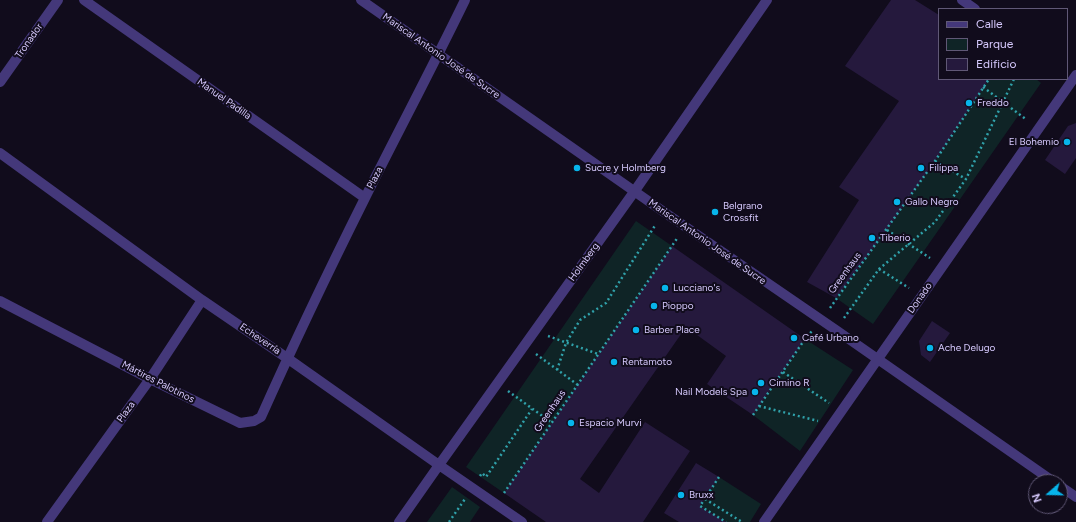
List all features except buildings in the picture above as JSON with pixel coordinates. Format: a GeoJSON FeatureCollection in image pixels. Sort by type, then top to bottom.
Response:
{"type":"FeatureCollection","features":[{"type":"Feature","properties":{"kind":"street","name":"Tronador"},"geometry":{"type":"LineString","coordinates":[[0,82],[58,0]]}},
{"type":"Feature","properties":{"kind":"street","name":"Manuel Padilla"},"geometry":{"type":"LineString","coordinates":[[84,0],[365,198]]}},
{"type":"Feature","properties":{"kind":"street","name":"Mariscal Antonio José de Sucre"},"geometry":{"type":"LineString","coordinates":[[361,0],[634,192],[836,330],[1042,474]]}},
{"type":"Feature","properties":{"kind":"street","name":"Plaza"},"geometry":{"type":"LineString","coordinates":[[287,358],[365,198],[465,0]]}},
{"type":"Feature","properties":{"kind":"street","name":"Holmberg"},"geometry":{"type":"LineString","coordinates":[[399,522],[634,192],[767,0]]}},
{"type":"Feature","properties":{"kind":"street"},"geometry":{"type":"LineString","coordinates":[[962,0],[974,8]]}},
{"type":"Feature","properties":{"kind":"street","name":"Donado"},"geometry":{"type":"LineString","coordinates":[[764,522],[1073,77]]}},
{"type":"Feature","properties":{"kind":"street","name":"Echeverría"},"geometry":{"type":"LineString","coordinates":[[0,153],[202,300],[522,522]]}},
{"type":"Feature","properties":{"kind":"street","name":"Plaza"},"geometry":{"type":"LineString","coordinates":[[47,522],[150,379],[202,300]]}},
{"type":"Feature","properties":{"kind":"street","name":"Mártires Palotinos"},"geometry":{"type":"LineString","coordinates":[[0,301],[150,379],[240,423],[254,422],[261,417],[287,358]]}},
{"type":"Feature","properties":{"kind":"path","name":"Greenhaus"},"geometry":{"type":"LineString","coordinates":[[752,415],[805,339],[822,321],[836,298],[887,230],[988,80]]}},
{"type":"Feature","properties":{"kind":"path"},"geometry":{"type":"LineString","coordinates":[[836,330],[879,269],[936,222],[966,179],[1014,80]]}},
{"type":"Feature","properties":{"kind":"path"},"geometry":{"type":"LineString","coordinates":[[984,87],[1039,128]]}},
{"type":"Feature","properties":{"kind":"path"},"geometry":{"type":"LineString","coordinates":[[935,161],[966,179]]}},
{"type":"Feature","properties":{"kind":"path"},"geometry":{"type":"LineString","coordinates":[[557,370],[566,343],[580,320],[606,303],[664,212]]}},
{"type":"Feature","properties":{"kind":"path","name":"Greenhaus"},"geometry":{"type":"LineString","coordinates":[[496,504],[685,227]]}},
{"type":"Feature","properties":{"kind":"path"},"geometry":{"type":"LineString","coordinates":[[887,230],[942,266]]}},
{"type":"Feature","properties":{"kind":"path"},"geometry":{"type":"LineString","coordinates":[[879,269],[922,296]]}},
{"type":"Feature","properties":{"kind":"path"},"geometry":{"type":"LineString","coordinates":[[534,331],[598,354]]}},
{"type":"Feature","properties":{"kind":"path"},"geometry":{"type":"LineString","coordinates":[[524,345],[578,384]]}},
{"type":"Feature","properties":{"kind":"path"},"geometry":{"type":"LineString","coordinates":[[783,372],[841,411]]}},
{"type":"Feature","properties":{"kind":"path"},"geometry":{"type":"LineString","coordinates":[[497,383],[552,423]]}},
{"type":"Feature","properties":{"kind":"path"},"geometry":{"type":"LineString","coordinates":[[759,406],[832,424]]}},
{"type":"Feature","properties":{"kind":"path","name":"Greenhaus"},"geometry":{"type":"LineString","coordinates":[[472,488],[482,473],[486,477],[532,409]]}},
{"type":"Feature","properties":{"kind":"path"},"geometry":{"type":"LineString","coordinates":[[719,477],[700,506],[726,522]]}},
{"type":"Feature","properties":{"kind":"path"},"geometry":{"type":"LineString","coordinates":[[449,522],[472,488]]}},
{"type":"Feature","properties":{"kind":"path"},"geometry":{"type":"LineString","coordinates":[[705,499],[742,522]]}},
{"type":"Feature","properties":{"kind":"green space"},"geometry":{"type":"Polygon","coordinates":[[[988,80],[1037,80],[1041,83],[873,324],[836,298],[887,230],[988,80]]]}},
{"type":"Feature","properties":{"kind":"green space"},"geometry":{"type":"Polygon","coordinates":[[[636,221],[672,246],[504,493],[466,467],[636,221]]]}},
{"type":"Feature","properties":{"kind":"green space"},"geometry":{"type":"Polygon","coordinates":[[[805,339],[853,370],[800,451],[753,415],[805,339]]]}},
{"type":"Feature","properties":{"kind":"green space"},"geometry":{"type":"Polygon","coordinates":[[[719,477],[761,504],[750,522],[726,522],[700,506],[719,477]]]}},
{"type":"Feature","properties":{"kind":"green space"},"geometry":{"type":"Polygon","coordinates":[[[452,487],[480,507],[470,522],[427,522],[452,487]]]}},
{"type":"Feature","properties":{"kind":"place","name":"Freddo"},"geometry":{"type":"Point","coordinates":[969,103]}},
{"type":"Feature","properties":{"kind":"place","name":"El Bohemio"},"geometry":{"type":"Point","coordinates":[1067,142]}},
{"type":"Feature","properties":{"kind":"place","name":"Sucre y Holmberg"},"geometry":{"type":"Point","coordinates":[577,168]}},
{"type":"Feature","properties":{"kind":"place","name":"Filippa"},"geometry":{"type":"Point","coordinates":[921,168]}},
{"type":"Feature","properties":{"kind":"place","name":"Gallo Negro"},"geometry":{"type":"Point","coordinates":[897,202]}},
{"type":"Feature","properties":{"kind":"place","name":"Belgrano Crossfit"},"geometry":{"type":"Point","coordinates":[715,212]}},
{"type":"Feature","properties":{"kind":"place","name":"Tiberio"},"geometry":{"type":"Point","coordinates":[872,238]}},
{"type":"Feature","properties":{"kind":"place","name":"Lucciano's"},"geometry":{"type":"Point","coordinates":[665,288]}},
{"type":"Feature","properties":{"kind":"place","name":"Pioppo"},"geometry":{"type":"Point","coordinates":[654,306]}},
{"type":"Feature","properties":{"kind":"place","name":"Barber Place"},"geometry":{"type":"Point","coordinates":[636,330]}},
{"type":"Feature","properties":{"kind":"place","name":"Café Urbano"},"geometry":{"type":"Point","coordinates":[794,338]}},
{"type":"Feature","properties":{"kind":"place","name":"Ache Delugo"},"geometry":{"type":"Point","coordinates":[930,348]}},
{"type":"Feature","properties":{"kind":"place","name":"Rentamoto"},"geometry":{"type":"Point","coordinates":[614,362]}},
{"type":"Feature","properties":{"kind":"place","name":"Cimino R"},"geometry":{"type":"Point","coordinates":[761,383]}},
{"type":"Feature","properties":{"kind":"place","name":"Nail Models Spa"},"geometry":{"type":"Point","coordinates":[755,392]}},
{"type":"Feature","properties":{"kind":"place","name":"Espacio Murvi"},"geometry":{"type":"Point","coordinates":[571,423]}},
{"type":"Feature","properties":{"kind":"place","name":"Bruxx"},"geometry":{"type":"Point","coordinates":[681,495]}}]}
